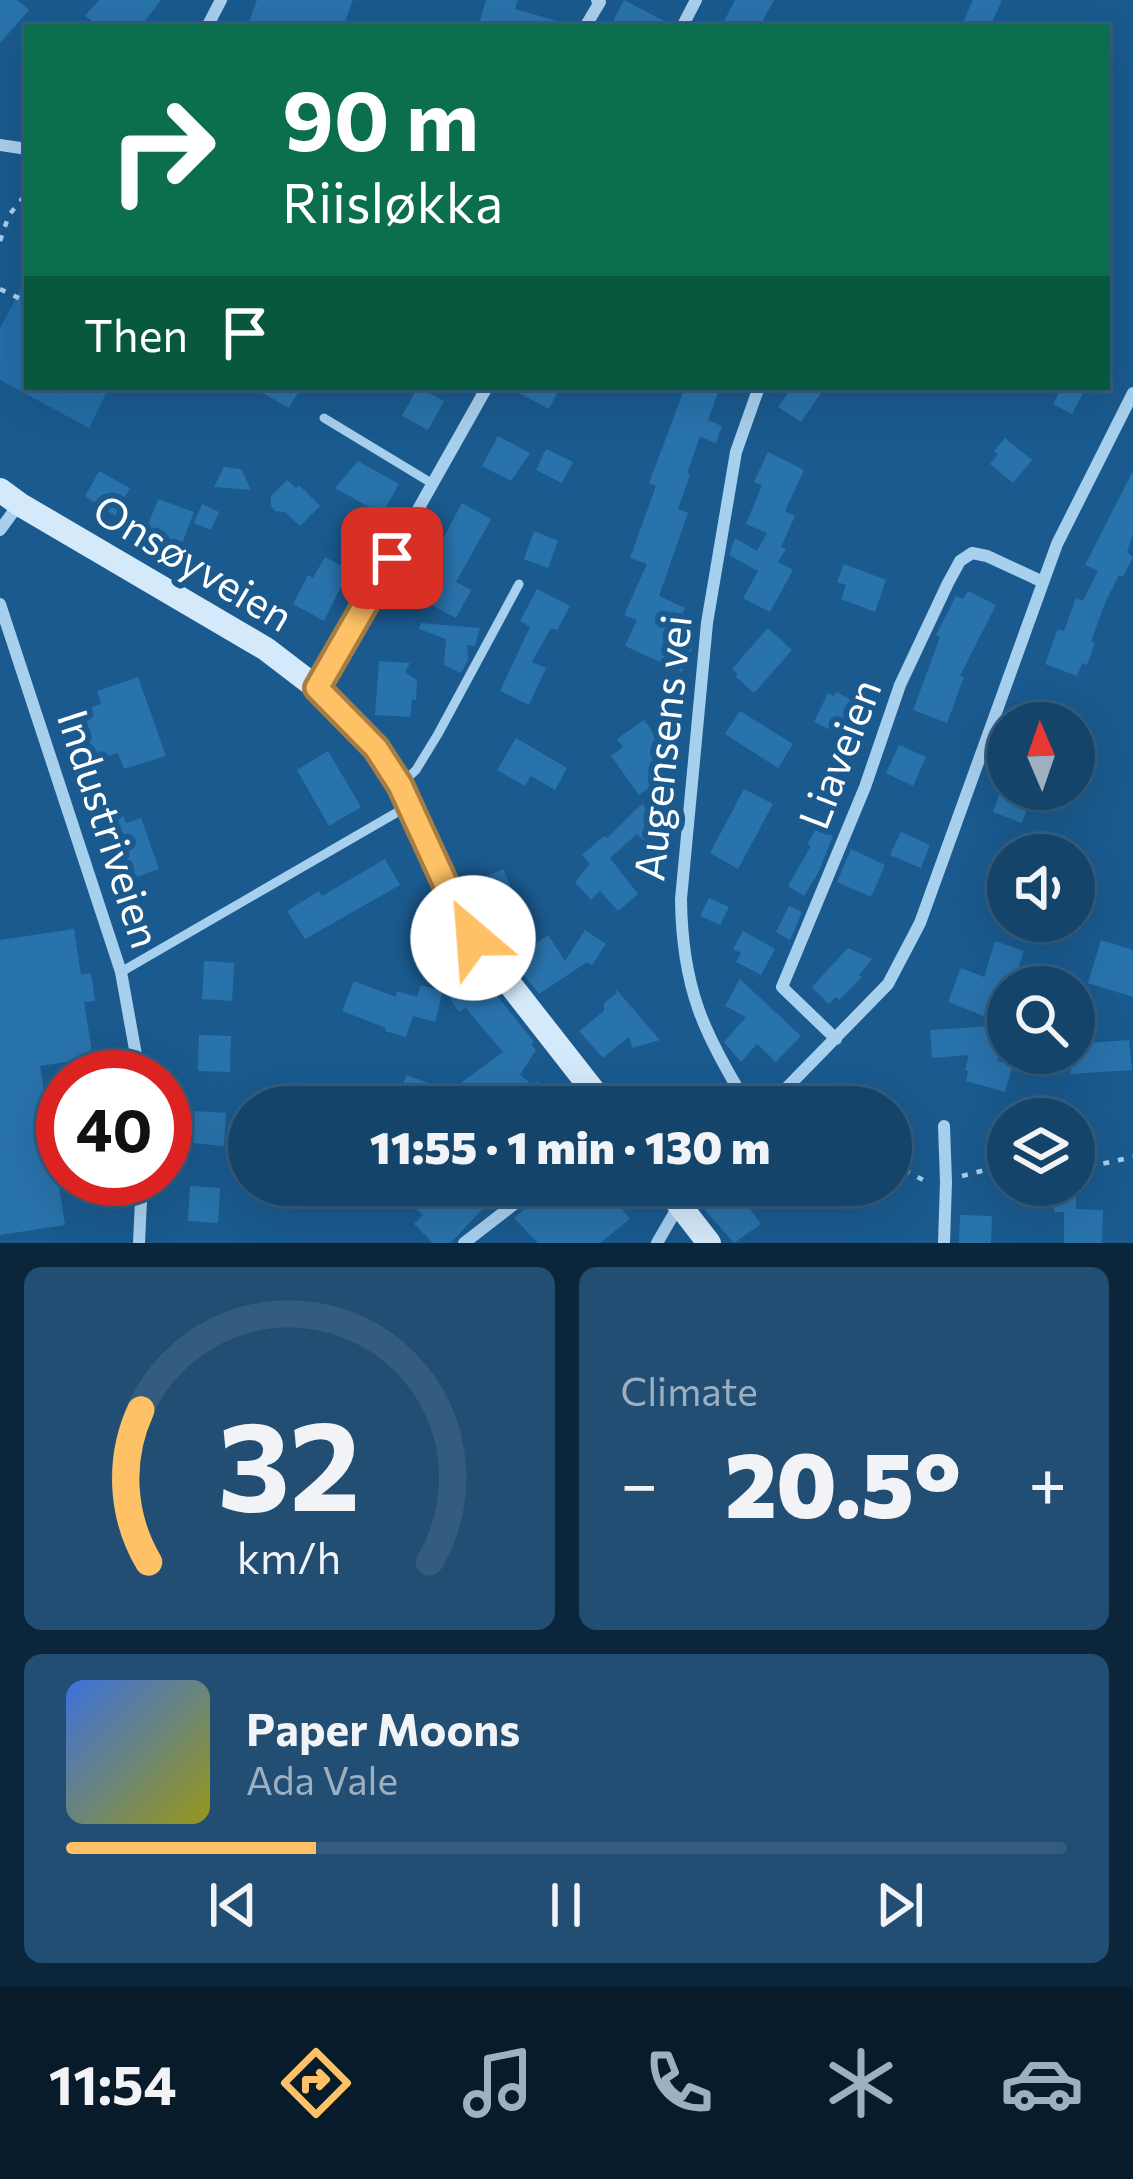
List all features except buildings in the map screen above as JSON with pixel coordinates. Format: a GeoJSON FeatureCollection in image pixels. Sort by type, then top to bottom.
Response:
{"type":"FeatureCollection","features":[{"type":"Feature","properties":{"kind":"street"},"geometry":{"type":"LineString","coordinates":[[317,688],[485,390]]}},
{"type":"Feature","properties":{"kind":"street","name":"Augensens vei"},"geometry":{"type":"LineString","coordinates":[[737,1086],[696,1009],[682,940],[681,899],[707,622],[736,452],[758,390]]}},
{"type":"Feature","properties":{"kind":"street"},"geometry":{"type":"LineString","coordinates":[[789,1086],[888,985],[904,957],[1057,544],[1133,393]]}},
{"type":"Feature","properties":{"kind":"street"},"geometry":{"type":"LineString","coordinates":[[0,530],[9,497]]}},
{"type":"Feature","properties":{"kind":"street","name":"Onsøyveien"},"geometry":{"type":"LineString","coordinates":[[9,497],[262,647],[317,688],[376,748],[405,795],[473,938],[589,1086]]}},
{"type":"Feature","properties":{"kind":"street","name":"Liaveien"},"geometry":{"type":"LineString","coordinates":[[836,1039],[782,987],[865,787],[900,685],[960,561],[972,553],[986,556],[1043,582]]}},
{"type":"Feature","properties":{"kind":"street","name":"Industriveien"},"geometry":{"type":"LineString","coordinates":[[0,604],[122,972],[135,1050]]}},
{"type":"Feature","properties":{"kind":"street"},"geometry":{"type":"LineString","coordinates":[[944,1126],[944,1243]]}},
{"type":"Feature","properties":{"kind":"street"},"geometry":{"type":"LineString","coordinates":[[139,1243],[141,1206]]}},
{"type":"Feature","properties":{"kind":"street"},"geometry":{"type":"LineString","coordinates":[[464,1243],[512,1206]]}},
{"type":"Feature","properties":{"kind":"street"},"geometry":{"type":"LineString","coordinates":[[657,1243],[669,1206]]}},
{"type":"Feature","properties":{"kind":"street"},"geometry":{"type":"LineString","coordinates":[[680,1206],[709,1243]]}},
{"type":"Feature","properties":{"kind":"lane"},"geometry":{"type":"LineString","coordinates":[[325,418],[433,484]]}},
{"type":"Feature","properties":{"kind":"lane"},"geometry":{"type":"LineString","coordinates":[[122,972],[405,795],[519,584]]}},
{"type":"Feature","properties":{"kind":"path"},"geometry":{"type":"LineString","coordinates":[[0,241],[9,215],[24,197]]}},
{"type":"Feature","properties":{"kind":"path"},"geometry":{"type":"LineString","coordinates":[[1095,1165],[1133,1156]]}},
{"type":"Feature","properties":{"kind":"path"},"geometry":{"type":"LineString","coordinates":[[973,1171],[987,1168]]}},
{"type":"Feature","properties":{"kind":"shaded area"},"geometry":{"type":"Polygon","coordinates":[[[24,283],[24,390],[108,390],[89,428],[0,380],[0,328],[24,283]]]}},
{"type":"Feature","properties":{"kind":"route"},"geometry":{"type":"LineString","coordinates":[[392,558],[317,688],[376,748],[400,785],[473,938]]}}]}
